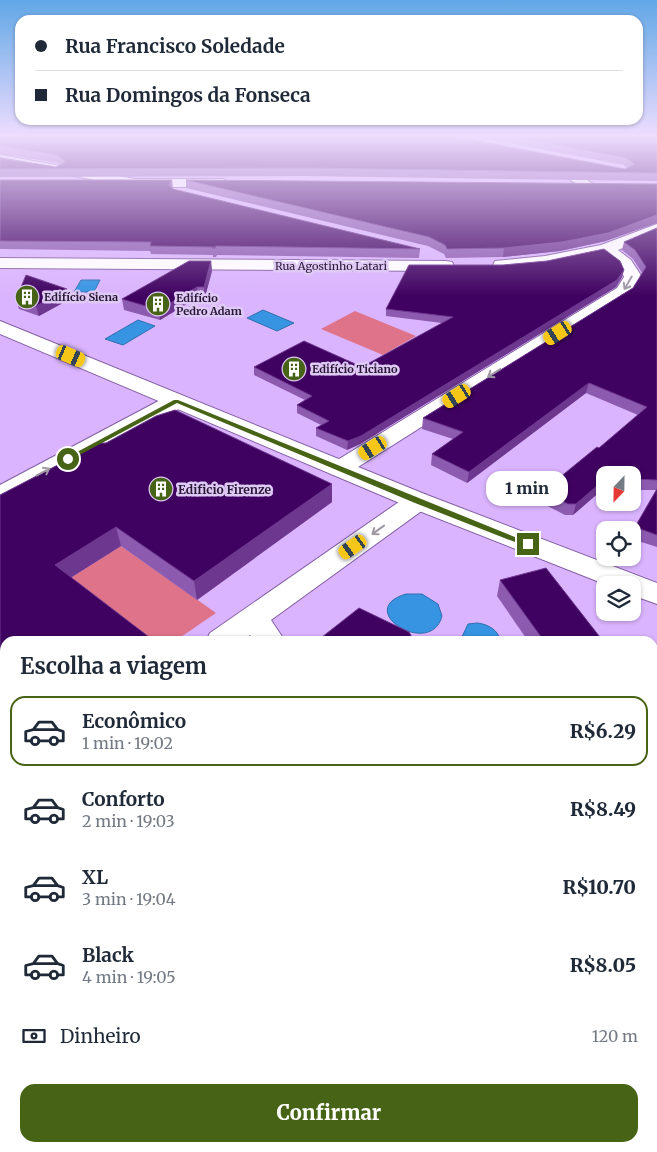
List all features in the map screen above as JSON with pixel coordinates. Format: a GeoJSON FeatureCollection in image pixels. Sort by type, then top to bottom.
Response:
{"type":"FeatureCollection","features":[{"type":"Feature","properties":{"kind":"street"},"geometry":{"type":"LineString","coordinates":[[163,189],[197,197]]}},
{"type":"Feature","properties":{"kind":"street"},"geometry":{"type":"LineString","coordinates":[[484,265],[524,264],[605,249],[657,229]]}},
{"type":"Feature","properties":{"kind":"street"},"geometry":{"type":"LineString","coordinates":[[339,469],[623,292],[633,277],[631,269],[623,260],[605,249]]}},
{"type":"Feature","properties":{"kind":"street","name":"Rua Agostinho Latari"},"geometry":{"type":"LineString","coordinates":[[0,263],[457,265],[422,251]]}},
{"type":"Feature","properties":{"kind":"street"},"geometry":{"type":"LineString","coordinates":[[0,327],[339,469],[657,594]]}},
{"type":"Feature","properties":{"kind":"street"},"geometry":{"type":"LineString","coordinates":[[0,495],[176,401]]}},
{"type":"Feature","properties":{"kind":"street"},"geometry":{"type":"LineString","coordinates":[[240,636],[262,630],[418,501]]}},
{"type":"Feature","properties":{"kind":"shaded area"},"geometry":{"type":"Polygon","coordinates":[[[355,311],[416,336],[383,355],[321,329],[355,311]]]}},
{"type":"Feature","properties":{"kind":"shaded area"},"geometry":{"type":"Polygon","coordinates":[[[121,546],[216,613],[182,636],[128,636],[61,584],[121,546]]]}},
{"type":"Feature","properties":{"kind":"water"},"geometry":{"type":"Polygon","coordinates":[[[81,280],[100,280],[94,292],[74,292],[81,280]]]}},
{"type":"Feature","properties":{"kind":"water"},"geometry":{"type":"Polygon","coordinates":[[[263,310],[294,323],[277,331],[247,318],[263,310]]]}},
{"type":"Feature","properties":{"kind":"water"},"geometry":{"type":"Polygon","coordinates":[[[138,320],[155,326],[123,345],[105,339],[138,320]]]}},
{"type":"Feature","properties":{"kind":"water"},"geometry":{"type":"Polygon","coordinates":[[[406,594],[422,594],[438,604],[442,616],[435,628],[424,633],[412,632],[400,627],[391,619],[387,610],[392,601],[406,594]]]}},
{"type":"Feature","properties":{"kind":"water"},"geometry":{"type":"Polygon","coordinates":[[[477,623],[485,625],[492,628],[499,636],[462,636],[468,624],[477,623]]]}},
{"type":"Feature","properties":{"kind":"building"},"geometry":{"type":"Polygon","coordinates":[[[0,189],[173,189],[420,249],[216,246],[215,248],[212,248],[215,247],[150,246],[151,242],[0,241],[0,189]]]}},
{"type":"Feature","properties":{"kind":"building"},"geometry":{"type":"Polygon","coordinates":[[[223,189],[657,189],[657,215],[608,233],[562,242],[504,248],[447,249],[445,245],[429,237],[223,189]]]}},
{"type":"Feature","properties":{"kind":"building"},"geometry":{"type":"Polygon","coordinates":[[[657,228],[657,480],[641,479],[641,466],[596,466],[596,487],[576,504],[568,504],[543,491],[597,447],[599,448],[647,407],[589,383],[469,472],[432,454],[463,432],[423,418],[633,288],[646,267],[635,250],[624,242],[657,228]]]}},
{"type":"Feature","properties":{"kind":"building"},"geometry":{"type":"Polygon","coordinates":[[[604,249],[620,261],[624,270],[617,280],[361,436],[348,441],[316,428],[329,421],[297,405],[312,396],[254,367],[304,341],[362,367],[453,317],[386,309],[409,265],[503,265],[547,261],[604,249]]]}},
{"type":"Feature","properties":{"kind":"building"},"geometry":{"type":"Polygon","coordinates":[[[189,261],[211,261],[204,287],[197,287],[159,310],[122,299],[189,261]]]}},
{"type":"Feature","properties":{"kind":"building"},"geometry":{"type":"Polygon","coordinates":[[[26,275],[67,289],[36,306],[16,299],[26,275]]]}},
{"type":"Feature","properties":{"kind":"building"},"geometry":{"type":"Polygon","coordinates":[[[175,410],[332,484],[194,581],[116,527],[55,565],[148,636],[0,636],[0,495],[156,416],[175,410]]]}},
{"type":"Feature","properties":{"kind":"building"},"geometry":{"type":"Polygon","coordinates":[[[657,489],[657,535],[641,529],[641,521],[638,521],[657,489]]]}},
{"type":"Feature","properties":{"kind":"building"},"geometry":{"type":"Polygon","coordinates":[[[546,568],[599,636],[540,636],[500,580],[546,568]]]}},
{"type":"Feature","properties":{"kind":"building"},"geometry":{"type":"Polygon","coordinates":[[[359,608],[409,632],[411,636],[323,636],[359,608]]]}},
{"type":"Feature","properties":{"kind":"place","name":"Edifício Siena"},"geometry":{"type":"Point","coordinates":[27,297]}},
{"type":"Feature","properties":{"kind":"place","name":"Edifício Pedro Adam"},"geometry":{"type":"Point","coordinates":[158,304]}},
{"type":"Feature","properties":{"kind":"place","name":"Edifício Ticiano"},"geometry":{"type":"Point","coordinates":[294,369]}},
{"type":"Feature","properties":{"kind":"place","name":"Edificio Firenze"},"geometry":{"type":"Point","coordinates":[161,489]}},
{"type":"Feature","properties":{"kind":"route"},"geometry":{"type":"LineString","coordinates":[[68,459],[176,401],[339,469],[528,544]]}}]}
